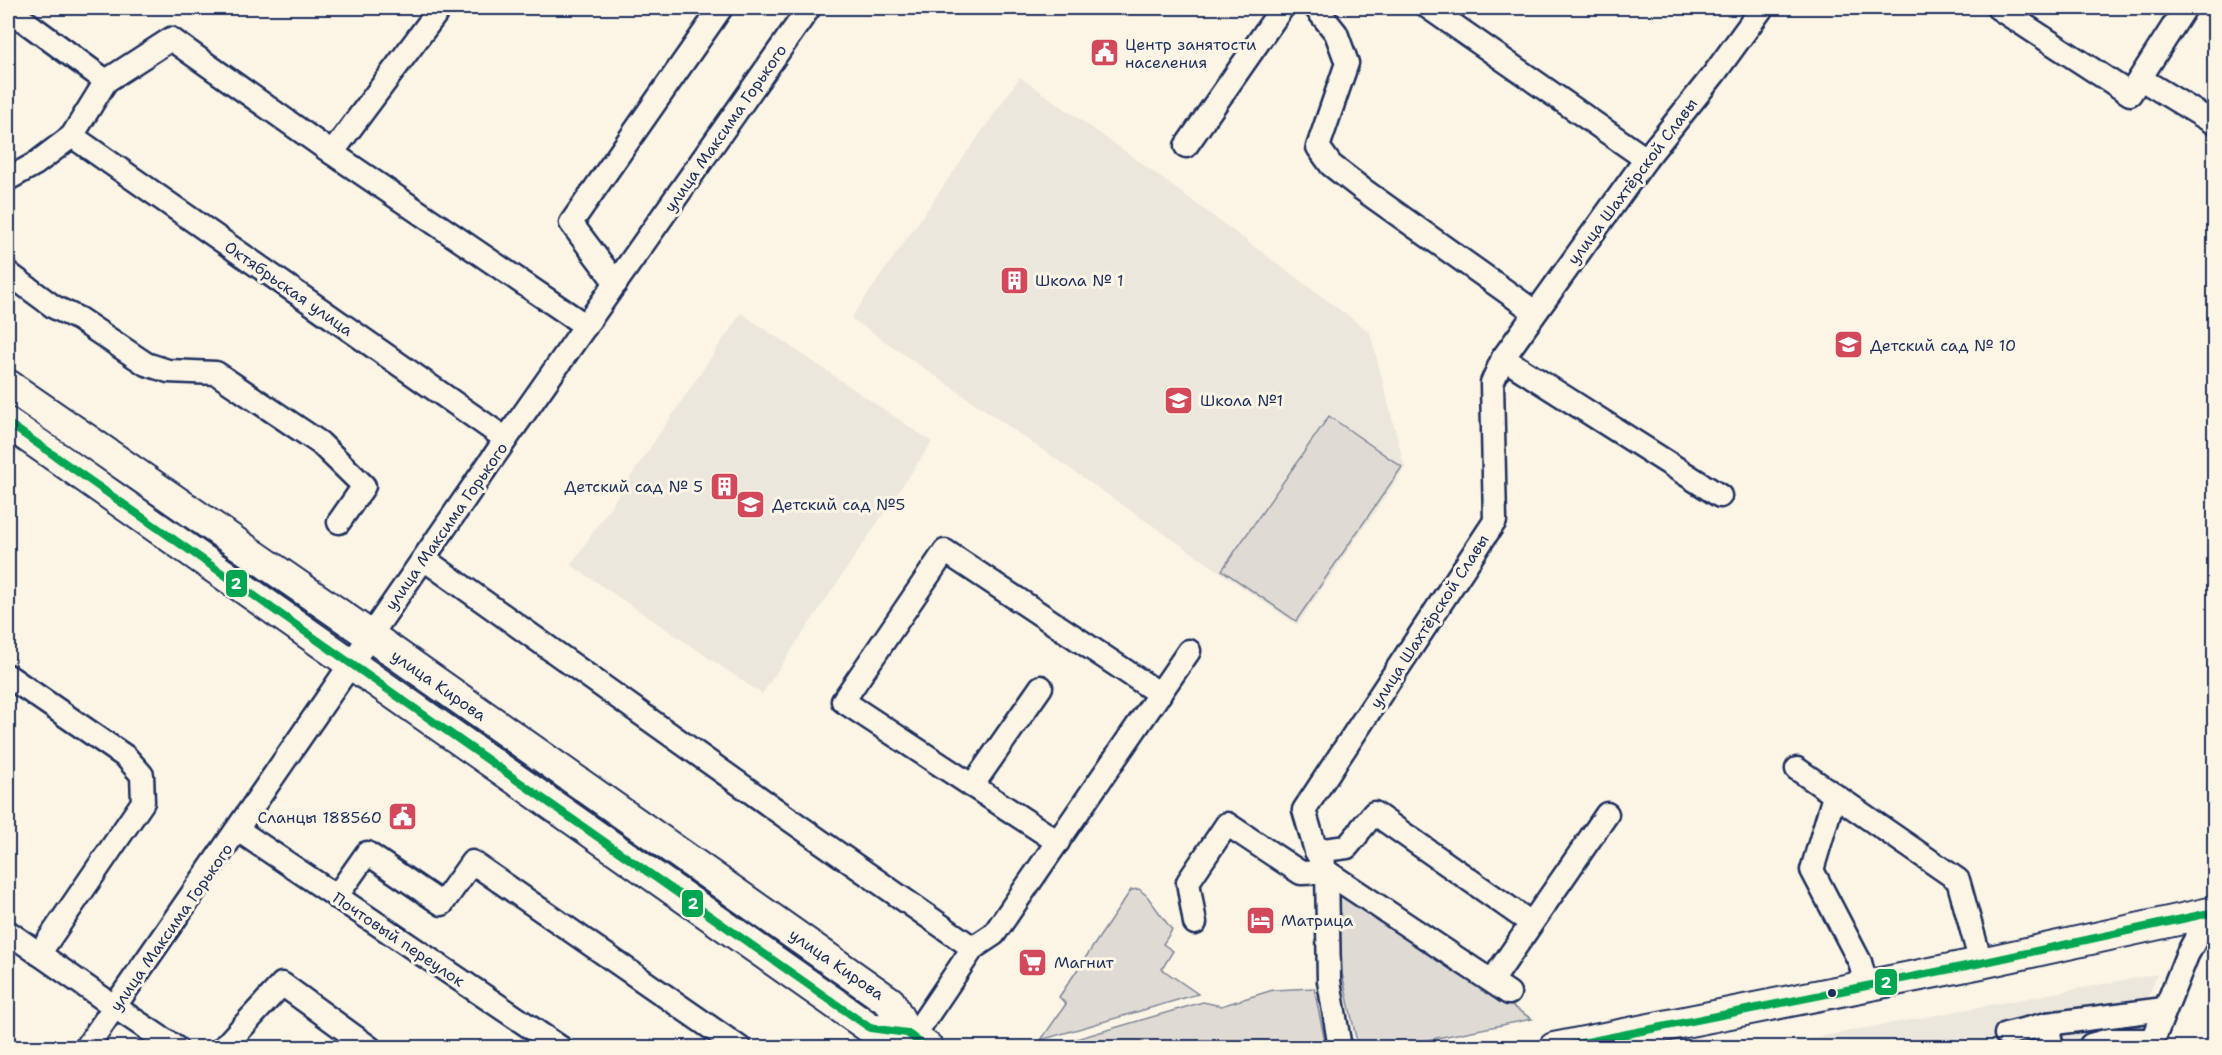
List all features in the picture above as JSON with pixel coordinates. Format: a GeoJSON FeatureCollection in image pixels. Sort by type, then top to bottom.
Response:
{"type":"FeatureCollection","features":[{"type":"Feature","properties":{"kind":"main road","name":"улица Кирова"},"geometry":{"type":"LineString","coordinates":[[8,385],[890,1002],[916,1039]]}},
{"type":"Feature","properties":{"kind":"main road","name":"улица Кирова"},"geometry":{"type":"LineString","coordinates":[[8,423],[870,1028],[916,1039]]}},
{"type":"Feature","properties":{"kind":"main road"},"geometry":{"type":"LineString","coordinates":[[1554,1047],[1648,1038],[1866,985],[1981,963],[2212,913]]}},
{"type":"Feature","properties":{"kind":"street"},"geometry":{"type":"LineString","coordinates":[[616,283],[571,223],[721,8]]}},
{"type":"Feature","properties":{"kind":"street","name":"улица Максима Горького"},"geometry":{"type":"LineString","coordinates":[[86,1047],[506,439],[809,8]]}},
{"type":"Feature","properties":{"kind":"street"},"geometry":{"type":"LineString","coordinates":[[1186,146],[1282,8]]}},
{"type":"Feature","properties":{"kind":"street"},"geometry":{"type":"LineString","coordinates":[[1316,8],[1336,33],[1347,63],[1318,147],[1331,165],[1362,189],[1535,312]]}},
{"type":"Feature","properties":{"kind":"street"},"geometry":{"type":"LineString","coordinates":[[1429,8],[1646,159]]}},
{"type":"Feature","properties":{"kind":"street","name":"улица Шахтёрской Славы"},"geometry":{"type":"LineString","coordinates":[[1340,1047],[1329,981],[1327,872],[1316,851],[1304,810],[1496,521],[1492,383],[1503,358],[1646,159],[1714,74],[1762,8]]}},
{"type":"Feature","properties":{"kind":"street"},"geometry":{"type":"LineString","coordinates":[[1998,8],[2136,86],[2214,123]]}},
{"type":"Feature","properties":{"kind":"street"},"geometry":{"type":"LineString","coordinates":[[2136,86],[2185,8]]}},
{"type":"Feature","properties":{"kind":"street"},"geometry":{"type":"LineString","coordinates":[[8,9],[106,81]]}},
{"type":"Feature","properties":{"kind":"street"},"geometry":{"type":"LineString","coordinates":[[332,153],[438,11]]}},
{"type":"Feature","properties":{"kind":"street"},"geometry":{"type":"LineString","coordinates":[[8,179],[35,164],[72,136],[106,81],[171,39],[332,153],[586,326]]}},
{"type":"Feature","properties":{"kind":"street","name":"Октябрьская улица"},"geometry":{"type":"LineString","coordinates":[[72,136],[506,439]]}},
{"type":"Feature","properties":{"kind":"street"},"geometry":{"type":"LineString","coordinates":[[8,273],[54,307],[79,319],[146,364],[168,371],[216,373],[320,443],[364,486],[339,522]]}},
{"type":"Feature","properties":{"kind":"street"},"geometry":{"type":"LineString","coordinates":[[1503,358],[1720,496]]}},
{"type":"Feature","properties":{"kind":"street"},"geometry":{"type":"LineString","coordinates":[[1058,842],[843,701],[945,551],[1160,694]]}},
{"type":"Feature","properties":{"kind":"street"},"geometry":{"type":"LineString","coordinates":[[424,559],[974,948]]}},
{"type":"Feature","properties":{"kind":"street"},"geometry":{"type":"LineString","coordinates":[[916,1039],[974,948],[994,934],[1189,651]]}},
{"type":"Feature","properties":{"kind":"street"},"geometry":{"type":"LineString","coordinates":[[8,676],[126,757],[142,775],[143,801],[39,954]]}},
{"type":"Feature","properties":{"kind":"street"},"geometry":{"type":"LineString","coordinates":[[972,786],[1041,687]]}},
{"type":"Feature","properties":{"kind":"street"},"geometry":{"type":"LineString","coordinates":[[1797,769],[1958,880],[1981,963]]}},
{"type":"Feature","properties":{"kind":"street"},"geometry":{"type":"LineString","coordinates":[[1834,796],[1812,870],[1860,962],[1866,985]]}},
{"type":"Feature","properties":{"kind":"street"},"geometry":{"type":"LineString","coordinates":[[1316,851],[1347,847],[1374,813],[1531,923]]}},
{"type":"Feature","properties":{"kind":"street"},"geometry":{"type":"LineString","coordinates":[[1195,923],[1188,882],[1227,824],[1301,873],[1327,872],[1500,987],[1531,923],[1607,814]]}},
{"type":"Feature","properties":{"kind":"street","name":"Почтовый переулок"},"geometry":{"type":"LineString","coordinates":[[238,830],[561,1047]]}},
{"type":"Feature","properties":{"kind":"street"},"geometry":{"type":"LineString","coordinates":[[336,897],[367,853],[442,904],[472,862],[740,1047]]}},
{"type":"Feature","properties":{"kind":"street"},"geometry":{"type":"LineString","coordinates":[[2115,1015],[2100,1044],[2152,1044],[2187,954],[2212,913]]}},
{"type":"Feature","properties":{"kind":"street"},"geometry":{"type":"LineString","coordinates":[[8,932],[176,1047]]}},
{"type":"Feature","properties":{"kind":"street"},"geometry":{"type":"LineString","coordinates":[[223,1047],[282,984],[370,1047]]}},
{"type":"Feature","properties":{"kind":"street"},"geometry":{"type":"LineString","coordinates":[[2007,1034],[2047,1024],[2164,1009]]}},
{"type":"Feature","properties":{"kind":"street"},"geometry":{"type":"LineString","coordinates":[[2047,1024],[2052,1047]]}},
{"type":"Feature","properties":{"kind":"shaded area","name":"Школа №1"},"geometry":{"type":"Polygon","coordinates":[[[1020,77],[1133,157],[1370,332],[1405,468],[1297,625],[851,318],[1020,77]]]}},
{"type":"Feature","properties":{"kind":"shaded area","name":"Детский сад №5"},"geometry":{"type":"Polygon","coordinates":[[[741,313],[932,442],[762,694],[571,565],[741,313]]]}},
{"type":"Feature","properties":{"kind":"shaded area"},"geometry":{"type":"Polygon","coordinates":[[[8,395],[340,629],[339,636],[334,638],[8,412],[8,395]]]}},
{"type":"Feature","properties":{"kind":"shaded area"},"geometry":{"type":"Polygon","coordinates":[[[1329,416],[1402,467],[1296,621],[1222,570],[1329,416]]]}},
{"type":"Feature","properties":{"kind":"shaded area"},"geometry":{"type":"Polygon","coordinates":[[[404,676],[887,1011],[884,1024],[398,685],[399,679],[404,676]]]}},
{"type":"Feature","properties":{"kind":"shaded area"},"geometry":{"type":"Polygon","coordinates":[[[1139,889],[1147,896],[1172,930],[1163,944],[1173,951],[1162,969],[1198,994],[1041,1040],[1066,1004],[1059,997],[1131,890],[1139,889]]]}},
{"type":"Feature","properties":{"kind":"shaded area"},"geometry":{"type":"Polygon","coordinates":[[[1339,895],[1532,1019],[1392,1047],[1358,1047],[1342,973],[1339,895]]]}},
{"type":"Feature","properties":{"kind":"shaded area"},"geometry":{"type":"Polygon","coordinates":[[[2157,974],[2129,1047],[1764,1047],[2157,974]]]}},
{"type":"Feature","properties":{"kind":"shaded area"},"geometry":{"type":"Polygon","coordinates":[[[1314,988],[1326,1047],[1049,1047],[1203,1002],[1221,1006],[1273,990],[1314,988]]]}},
{"type":"Feature","properties":{"kind":"transit line","name":"2"},"geometry":{"type":"LineString","coordinates":[[8,423],[870,1028],[907,1033],[927,1048]]}},
{"type":"Feature","properties":{"kind":"transit line","name":"2"},"geometry":{"type":"LineString","coordinates":[[1557,1048],[1981,963],[2214,912]]}},
{"type":"Feature","properties":{"kind":"place","name":"Центр занятости населения"},"geometry":{"type":"Point","coordinates":[1104,53]}},
{"type":"Feature","properties":{"kind":"place","name":"Школа № 1"},"geometry":{"type":"Point","coordinates":[1014,280]}},
{"type":"Feature","properties":{"kind":"place","name":"Детский сад № 10"},"geometry":{"type":"Point","coordinates":[1849,345]}},
{"type":"Feature","properties":{"kind":"place","name":"Школа №1"},"geometry":{"type":"Point","coordinates":[1179,400]}},
{"type":"Feature","properties":{"kind":"place","name":"Детский сад № 5"},"geometry":{"type":"Point","coordinates":[724,486]}},
{"type":"Feature","properties":{"kind":"place","name":"Детский сад №5"},"geometry":{"type":"Point","coordinates":[751,504]}},
{"type":"Feature","properties":{"kind":"place","name":"Сланцы 188560"},"geometry":{"type":"Point","coordinates":[403,817]}},
{"type":"Feature","properties":{"kind":"place","name":"Матрица"},"geometry":{"type":"Point","coordinates":[1260,920]}},
{"type":"Feature","properties":{"kind":"place","name":"Магнит"},"geometry":{"type":"Point","coordinates":[1033,962]}}]}
